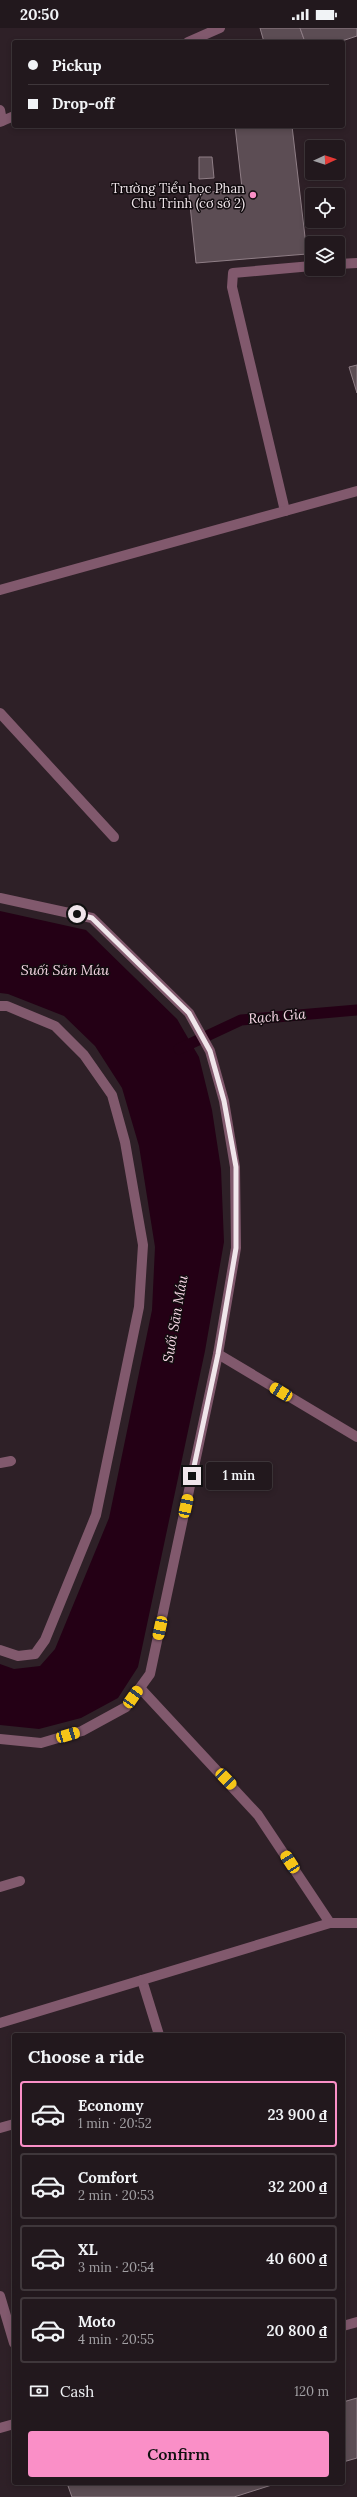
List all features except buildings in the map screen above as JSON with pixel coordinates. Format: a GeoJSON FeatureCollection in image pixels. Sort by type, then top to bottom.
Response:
{"type":"FeatureCollection","features":[{"type":"Feature","properties":{"kind":"street"},"geometry":{"type":"LineString","coordinates":[[193,40],[220,28]]}},
{"type":"Feature","properties":{"kind":"street"},"geometry":{"type":"LineString","coordinates":[[0,110],[1,122],[12,117]]}},
{"type":"Feature","properties":{"kind":"street"},"geometry":{"type":"LineString","coordinates":[[345,264],[357,263]]}},
{"type":"Feature","properties":{"kind":"street"},"geometry":{"type":"LineString","coordinates":[[285,511],[232,287],[233,273],[305,267]]}},
{"type":"Feature","properties":{"kind":"street"},"geometry":{"type":"LineString","coordinates":[[0,590],[357,491]]}},
{"type":"Feature","properties":{"kind":"street"},"geometry":{"type":"LineString","coordinates":[[0,713],[114,837]]}},
{"type":"Feature","properties":{"kind":"street"},"geometry":{"type":"LineString","coordinates":[[0,898],[92,918],[189,1013],[210,1051],[224,1101],[236,1167],[236,1248],[218,1354],[150,1674],[126,1707],[82,1731],[41,1743],[0,1739]]}},
{"type":"Feature","properties":{"kind":"street"},"geometry":{"type":"LineString","coordinates":[[0,1006],[7,1006],[55,1026],[84,1055],[112,1095],[125,1142],[143,1246],[139,1307],[96,1515],[45,1640],[35,1654],[18,1656],[0,1650]]}},
{"type":"Feature","properties":{"kind":"street"},"geometry":{"type":"LineString","coordinates":[[218,1354],[357,1436]]}},
{"type":"Feature","properties":{"kind":"street"},"geometry":{"type":"LineString","coordinates":[[0,1463],[11,1461]]}},
{"type":"Feature","properties":{"kind":"street"},"geometry":{"type":"LineString","coordinates":[[140,1688],[258,1815],[330,1923]]}},
{"type":"Feature","properties":{"kind":"street"},"geometry":{"type":"LineString","coordinates":[[0,1887],[20,1881]]}},
{"type":"Feature","properties":{"kind":"street"},"geometry":{"type":"LineString","coordinates":[[0,2023],[330,1923],[357,1923]]}},
{"type":"Feature","properties":{"kind":"street"},"geometry":{"type":"LineString","coordinates":[[142,1980],[158,2033]]}},
{"type":"Feature","properties":{"kind":"street"},"geometry":{"type":"LineString","coordinates":[[0,2128],[12,2125]]}},
{"type":"Feature","properties":{"kind":"street"},"geometry":{"type":"LineString","coordinates":[[0,2296],[12,2336]]}},
{"type":"Feature","properties":{"kind":"street"},"geometry":{"type":"LineString","coordinates":[[345,2325],[357,2322]]}},
{"type":"Feature","properties":{"kind":"street"},"geometry":{"type":"LineString","coordinates":[[0,2428],[12,2425]]}},
{"type":"Feature","properties":{"kind":"water","name":"Suối Săn Máu"},"geometry":{"type":"Polygon","coordinates":[[[0,911],[86,930],[177,1019],[199,1057],[212,1110],[221,1169],[224,1242],[205,1351],[138,1667],[118,1698],[81,1718],[39,1729],[0,1725],[0,1664],[14,1669],[40,1666],[55,1649],[109,1518],[152,1310],[155,1247],[139,1146],[122,1088],[95,1046],[64,1016],[8,994],[0,993],[0,911]]]}},
{"type":"Feature","properties":{"kind":"waterway","name":"Rạch Gia"},"geometry":{"type":"LineString","coordinates":[[179,1049],[241,1020],[357,1010]]}},
{"type":"Feature","properties":{"kind":"place","name":"Trường Tiểu học Phan Chu Trinh (cơ sở 2)"},"geometry":{"type":"Point","coordinates":[253,195]}},
{"type":"Feature","properties":{"kind":"route"},"geometry":{"type":"LineString","coordinates":[[77,914],[92,918],[189,1013],[210,1051],[224,1101],[236,1167],[236,1248],[218,1354],[192,1476]]}}]}
